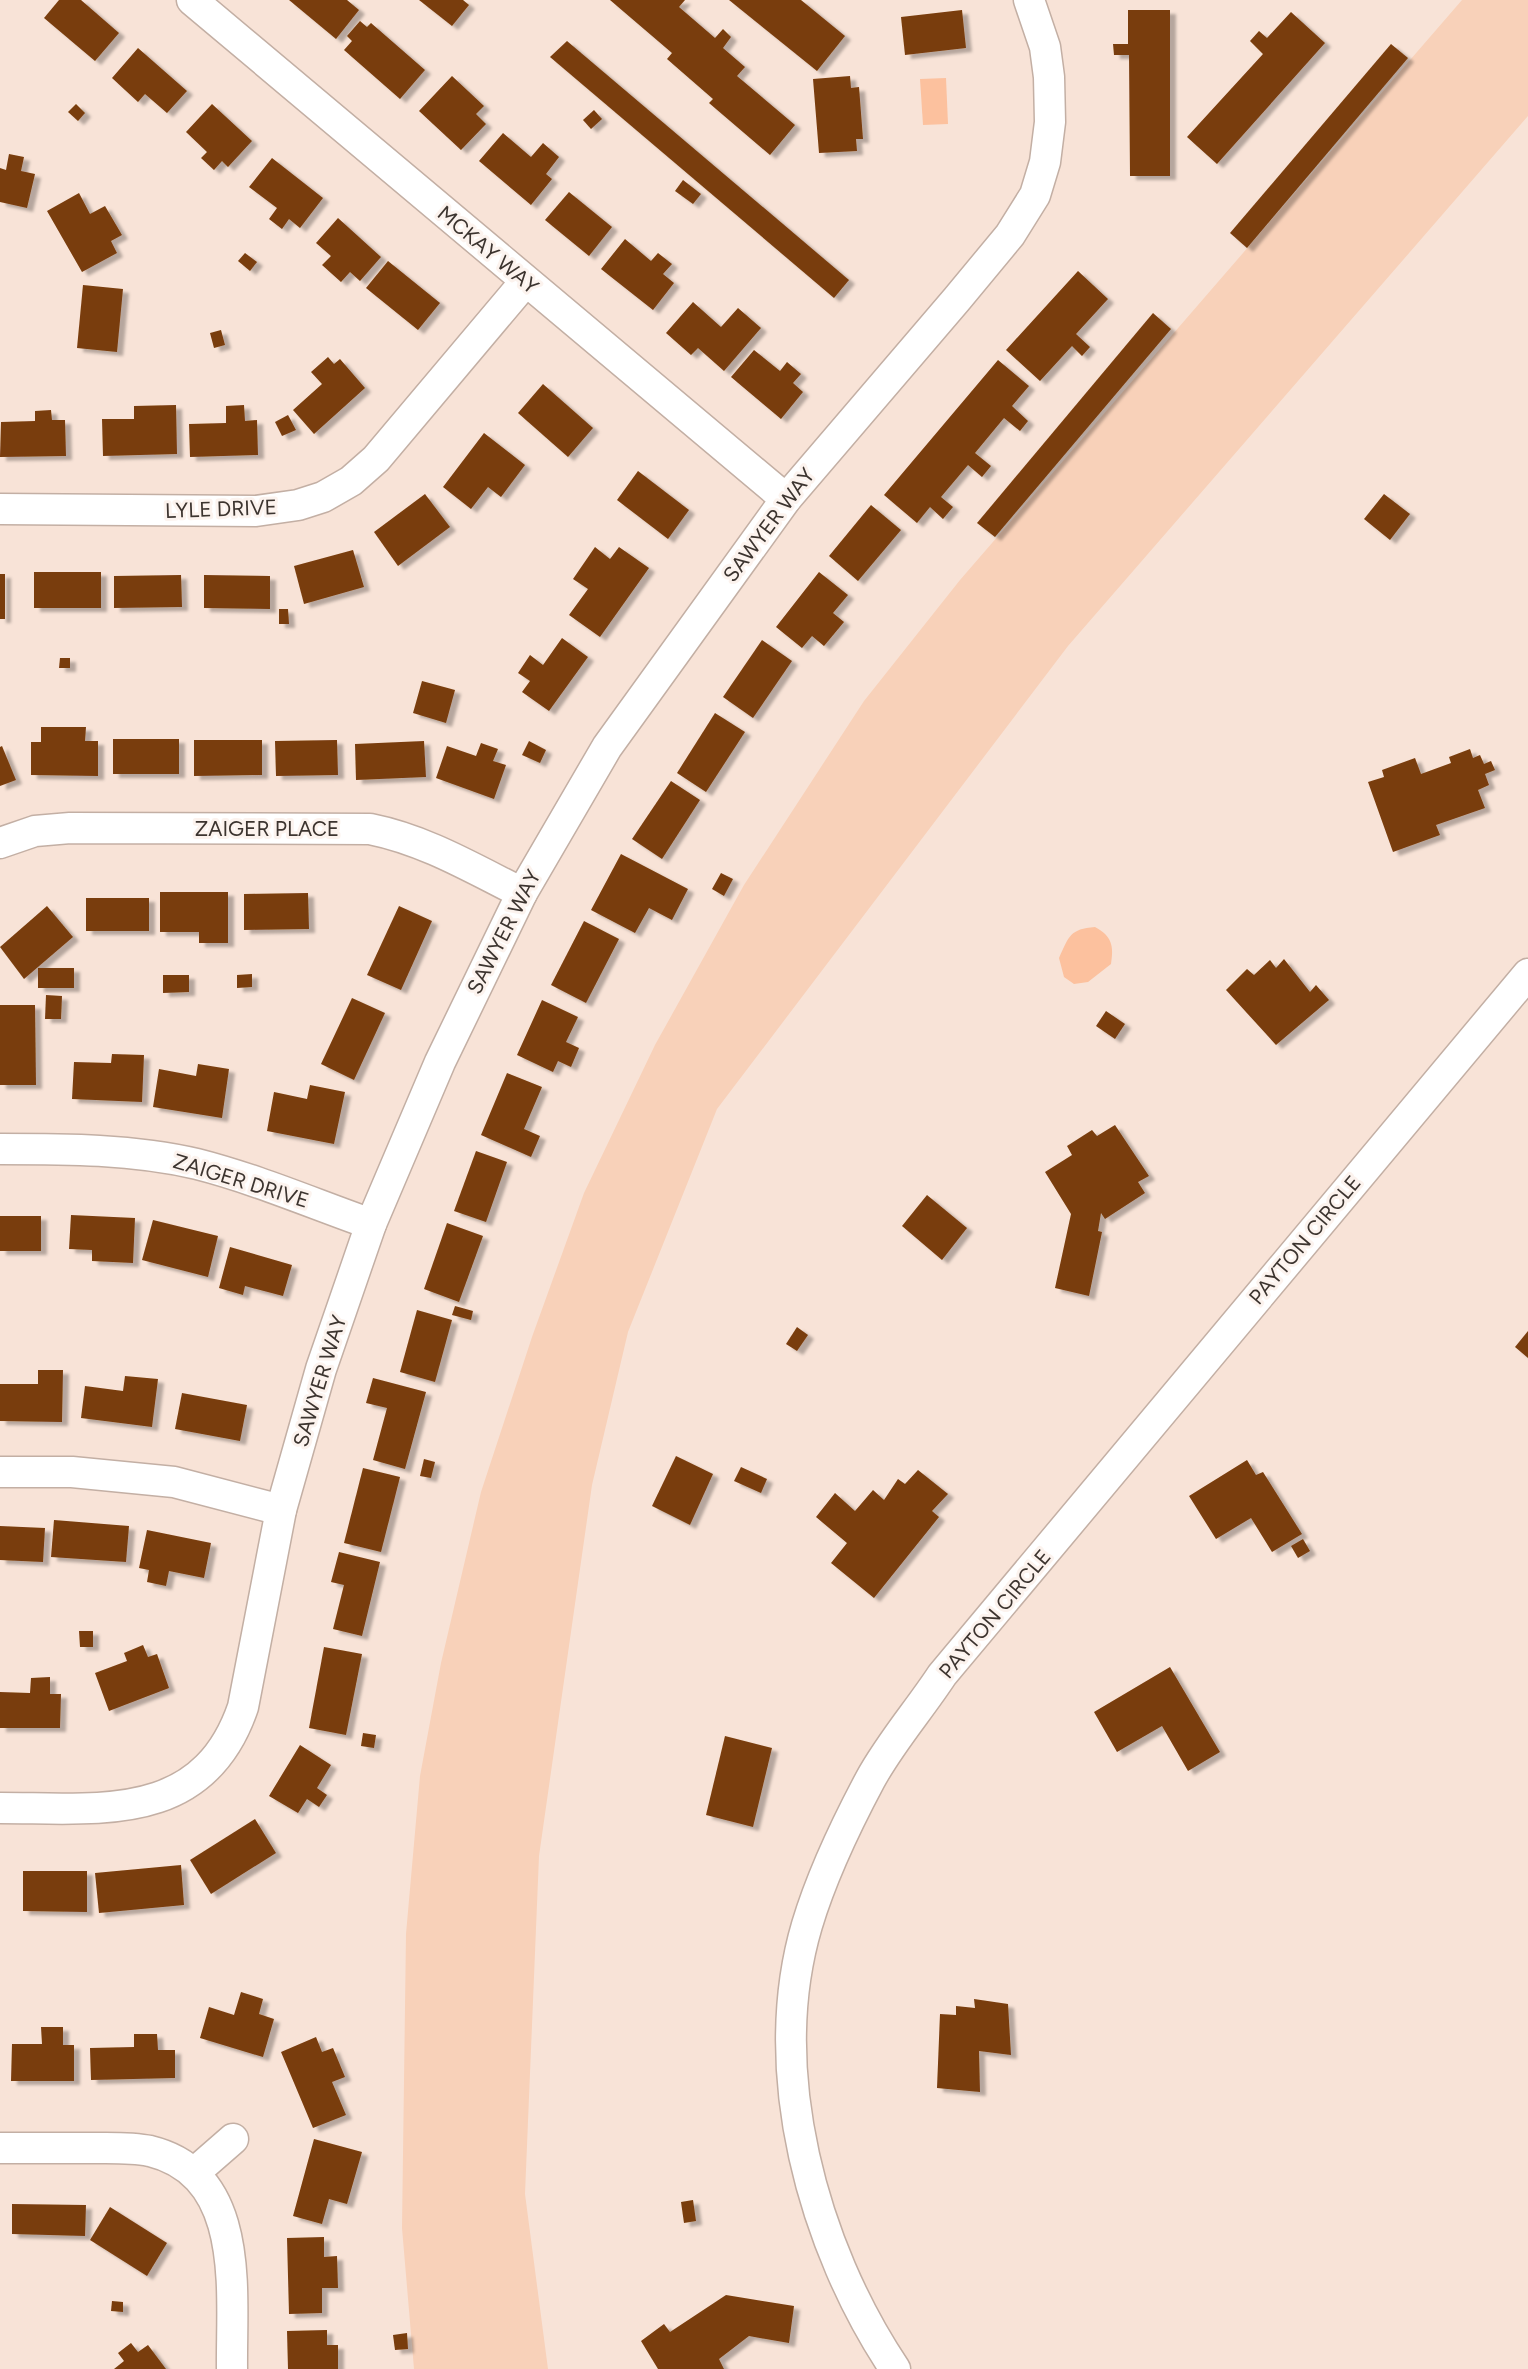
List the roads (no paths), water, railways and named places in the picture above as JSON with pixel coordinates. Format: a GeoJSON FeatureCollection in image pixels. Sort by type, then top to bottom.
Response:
{"type":"FeatureCollection","features":[{"type":"Feature","properties":{"kind":"street","name":"MCKAY WAY"},"geometry":{"type":"LineString","coordinates":[[192,0],[786,499]]}},
{"type":"Feature","properties":{"kind":"street","name":"SAWYER WAY"},"geometry":{"type":"LineString","coordinates":[[0,1808],[105,1808],[146,1803],[172,1792],[194,1778],[214,1760],[234,1732],[243,1707],[281,1510],[321,1369],[371,1224],[440,1062],[522,893],[607,747],[786,499],[1010,235],[1035,195],[1045,162],[1050,122],[1045,47],[1029,0]]}},
{"type":"Feature","properties":{"kind":"street","name":"LYLE DRIVE"},"geometry":{"type":"LineString","coordinates":[[0,509],[256,511],[298,505],[323,497],[351,482],[376,459],[525,282]]}},
{"type":"Feature","properties":{"kind":"street","name":"ZAIGER PLACE"},"geometry":{"type":"LineString","coordinates":[[0,843],[35,831],[70,828],[370,829],[401,835],[429,846],[522,893]]}},
{"type":"Feature","properties":{"kind":"street","name":"PAYTON CIRCLE"},"geometry":{"type":"LineString","coordinates":[[895,2369],[871,2333],[831,2245],[806,2164],[794,2099],[790,2040],[795,1985],[807,1925],[836,1849],[872,1778],[942,1675],[1528,974]]}},
{"type":"Feature","properties":{"kind":"street","name":"ZAIGER DRIVE"},"geometry":{"type":"LineString","coordinates":[[0,1149],[107,1152],[153,1156],[197,1164],[371,1224]]}},
{"type":"Feature","properties":{"kind":"street"},"geometry":{"type":"LineString","coordinates":[[0,1472],[72,1472],[174,1482],[281,1510]]}},
{"type":"Feature","properties":{"kind":"street"},"geometry":{"type":"LineString","coordinates":[[194,2172],[233,2139]]}},
{"type":"Feature","properties":{"kind":"street"},"geometry":{"type":"LineString","coordinates":[[0,2148],[123,2148],[151,2151],[194,2172],[211,2191],[222,2218],[229,2246],[232,2369]]}}]}
